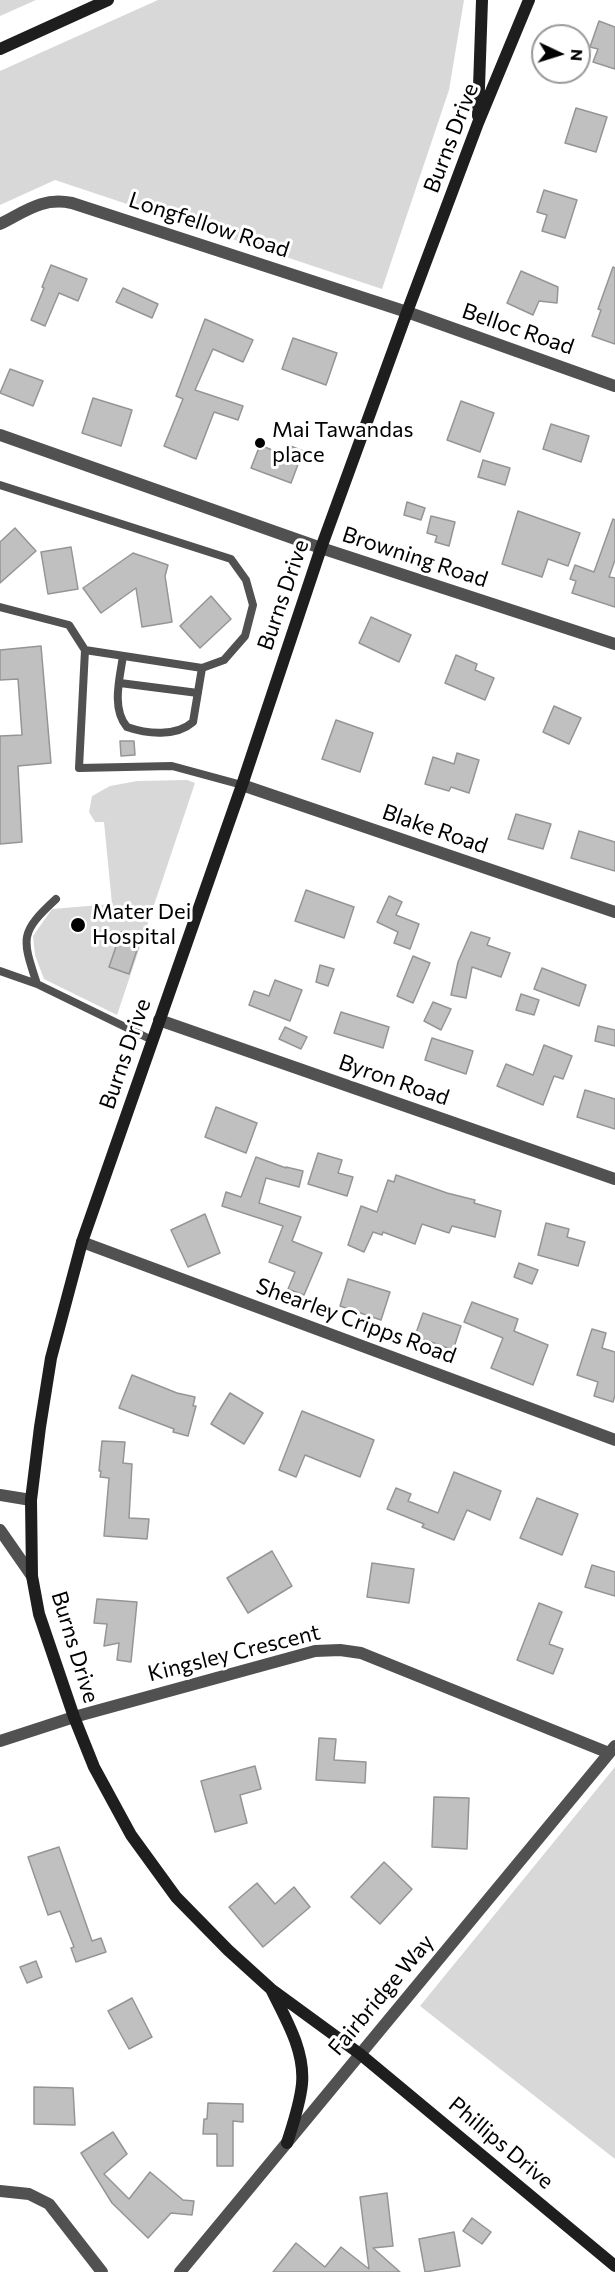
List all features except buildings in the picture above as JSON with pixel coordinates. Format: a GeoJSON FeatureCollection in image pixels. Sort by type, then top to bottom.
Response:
{"type":"FeatureCollection","features":[{"type":"Feature","properties":{"kind":"main road"},"geometry":{"type":"LineString","coordinates":[[0,49],[108,0]]}},
{"type":"Feature","properties":{"kind":"main road"},"geometry":{"type":"LineString","coordinates":[[478,123],[482,0]]}},
{"type":"Feature","properties":{"kind":"main road","name":"Burns Drive"},"geometry":{"type":"LineString","coordinates":[[360,2054],[271,1989],[228,1950],[176,1897],[131,1835],[94,1767],[74,1717],[39,1614],[32,1576],[31,1500],[51,1358],[82,1242],[242,785],[321,548],[478,123],[529,0]]}},
{"type":"Feature","properties":{"kind":"main road"},"geometry":{"type":"LineString","coordinates":[[271,1989],[294,2037],[301,2062],[303,2082],[287,2143]]}},
{"type":"Feature","properties":{"kind":"main road","name":"Phillips Drive"},"geometry":{"type":"LineString","coordinates":[[360,2054],[615,2266]]}},
{"type":"Feature","properties":{"kind":"street","name":"Longfellow Road"},"geometry":{"type":"LineString","coordinates":[[0,224],[43,202],[56,200],[72,203],[407,312]]}},
{"type":"Feature","properties":{"kind":"street","name":"Belloc Road"},"geometry":{"type":"LineString","coordinates":[[407,312],[615,386]]}},
{"type":"Feature","properties":{"kind":"street","name":"Browning Road"},"geometry":{"type":"LineString","coordinates":[[0,435],[321,548],[615,644]]}},
{"type":"Feature","properties":{"kind":"street","name":"Blake Road"},"geometry":{"type":"LineString","coordinates":[[242,785],[615,912]]}},
{"type":"Feature","properties":{"kind":"street","name":"Byron Road"},"geometry":{"type":"LineString","coordinates":[[159,1020],[615,1179]]}},
{"type":"Feature","properties":{"kind":"street","name":"Shearley Cripps Road"},"geometry":{"type":"LineString","coordinates":[[82,1242],[615,1440]]}},
{"type":"Feature","properties":{"kind":"street"},"geometry":{"type":"LineString","coordinates":[[0,1495],[31,1500]]}},
{"type":"Feature","properties":{"kind":"street"},"geometry":{"type":"LineString","coordinates":[[0,1530],[32,1576]]}},
{"type":"Feature","properties":{"kind":"street","name":"Kingsley Crescent"},"geometry":{"type":"LineString","coordinates":[[0,1742],[74,1717],[315,1651],[340,1650],[369,1656],[612,1749]]}},
{"type":"Feature","properties":{"kind":"street","name":"Fairbridge Way"},"geometry":{"type":"LineString","coordinates":[[180,2272],[612,1749]]}},
{"type":"Feature","properties":{"kind":"street"},"geometry":{"type":"LineString","coordinates":[[0,2191],[29,2194],[49,2204],[102,2272]]}},
{"type":"Feature","properties":{"kind":"lane"},"geometry":{"type":"LineString","coordinates":[[0,485],[231,559],[246,580],[253,605],[245,636],[224,660],[202,668],[85,650]]}},
{"type":"Feature","properties":{"kind":"lane"},"geometry":{"type":"LineString","coordinates":[[0,608],[69,625],[85,650],[79,768],[172,766],[242,785]]}},
{"type":"Feature","properties":{"kind":"lane"},"geometry":{"type":"LineString","coordinates":[[123,656],[119,714],[127,728],[136,730],[164,732],[186,728],[193,722],[202,668]]}},
{"type":"Feature","properties":{"kind":"lane"},"geometry":{"type":"LineString","coordinates":[[120,683],[198,693]]}},
{"type":"Feature","properties":{"kind":"lane"},"geometry":{"type":"LineString","coordinates":[[37,984],[27,954],[27,935],[34,919],[56,899]]}},
{"type":"Feature","properties":{"kind":"lane"},"geometry":{"type":"LineString","coordinates":[[0,971],[37,984],[152,1040]]}},
{"type":"Feature","properties":{"kind":"shaded area"},"geometry":{"type":"Polygon","coordinates":[[[0,0],[36,0],[0,16],[0,0]]]}},
{"type":"Feature","properties":{"kind":"shaded area"},"geometry":{"type":"Polygon","coordinates":[[[158,0],[464,0],[449,90],[382,289],[55,180],[0,205],[0,71],[158,0]]]}},
{"type":"Feature","properties":{"kind":"shaded area"},"geometry":{"type":"Polygon","coordinates":[[[187,780],[195,783],[117,1015],[44,979],[35,955],[33,936],[52,909],[112,904],[104,822],[95,822],[89,812],[92,796],[110,786],[137,781],[187,780]]]}},
{"type":"Feature","properties":{"kind":"shaded area"},"geometry":{"type":"Polygon","coordinates":[[[615,1767],[615,2159],[420,2006],[615,1767]]]}},
{"type":"Feature","properties":{"kind":"place","name":"Mai Tawandas place"},"geometry":{"type":"Point","coordinates":[260,443]}},
{"type":"Feature","properties":{"kind":"place","name":"Mater Dei Hospital"},"geometry":{"type":"Point","coordinates":[78,925]}}]}
